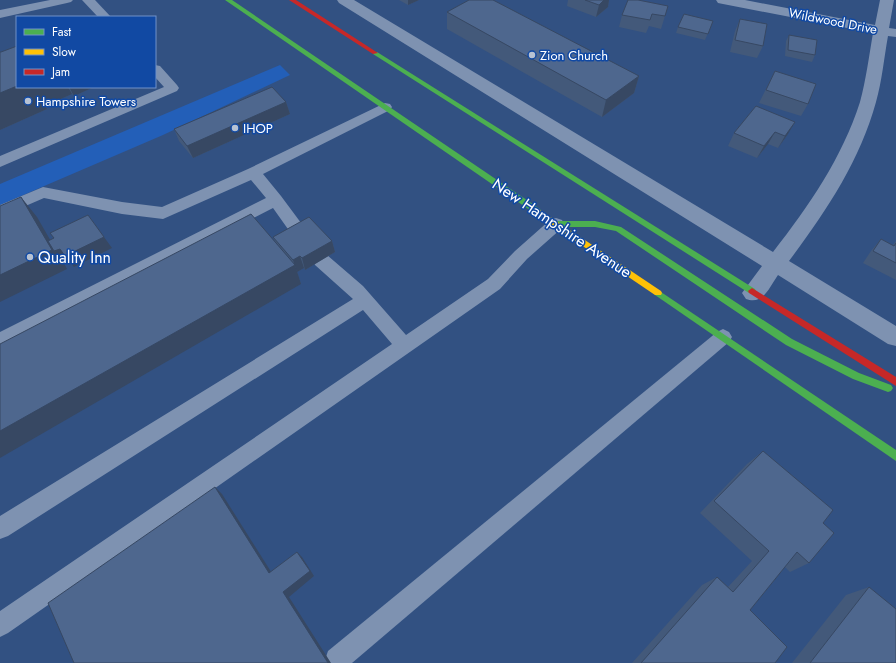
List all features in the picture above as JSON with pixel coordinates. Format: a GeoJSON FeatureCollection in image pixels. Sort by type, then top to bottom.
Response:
{"type":"FeatureCollection","features":[{"type":"Feature","properties":{"kind":"main road","name":"New Hampshire Avenue"},"geometry":{"type":"LineString","coordinates":[[228,0],[896,456]]}},
{"type":"Feature","properties":{"kind":"main road"},"geometry":{"type":"LineString","coordinates":[[292,0],[753,293],[896,382]]}},
{"type":"Feature","properties":{"kind":"main road"},"geometry":{"type":"LineString","coordinates":[[556,224],[590,223],[618,229],[789,342],[856,376],[896,391]]}},
{"type":"Feature","properties":{"kind":"street"},"geometry":{"type":"LineString","coordinates":[[344,0],[896,337]]}},
{"type":"Feature","properties":{"kind":"street","name":"Wildwood Drive"},"geometry":{"type":"LineString","coordinates":[[723,0],[889,32]]}},
{"type":"Feature","properties":{"kind":"street"},"geometry":{"type":"LineString","coordinates":[[753,293],[810,219],[846,159],[868,102],[889,32],[887,0]]}},
{"type":"Feature","properties":{"kind":"lane"},"geometry":{"type":"LineString","coordinates":[[0,14],[67,0]]}},
{"type":"Feature","properties":{"kind":"lane"},"geometry":{"type":"LineString","coordinates":[[88,0],[104,16]]}},
{"type":"Feature","properties":{"kind":"lane"},"geometry":{"type":"LineString","coordinates":[[0,162],[172,88],[156,70]]}},
{"type":"Feature","properties":{"kind":"lane"},"geometry":{"type":"LineString","coordinates":[[0,211],[43,192],[122,208],[162,213],[253,173],[385,107]]}},
{"type":"Feature","properties":{"kind":"lane"},"geometry":{"type":"LineString","coordinates":[[253,173],[276,200],[301,235]]}},
{"type":"Feature","properties":{"kind":"lane"},"geometry":{"type":"LineString","coordinates":[[0,341],[276,200]]}},
{"type":"Feature","properties":{"kind":"lane"},"geometry":{"type":"LineString","coordinates":[[0,625],[115,544],[494,284],[521,255],[556,224]]}},
{"type":"Feature","properties":{"kind":"lane"},"geometry":{"type":"LineString","coordinates":[[320,260],[357,291],[405,346]]}},
{"type":"Feature","properties":{"kind":"lane"},"geometry":{"type":"LineString","coordinates":[[0,528],[365,300]]}},
{"type":"Feature","properties":{"kind":"lane"},"geometry":{"type":"LineString","coordinates":[[339,663],[337,660],[723,337]]}},
{"type":"Feature","properties":{"kind":"shaded area"},"geometry":{"type":"Polygon","coordinates":[[[280,65],[290,75],[163,135],[0,205],[0,184],[280,65]]]}},
{"type":"Feature","properties":{"kind":"building"},"geometry":{"type":"Polygon","coordinates":[[[469,0],[493,0],[639,76],[606,100],[447,12],[469,0]]]}},
{"type":"Feature","properties":{"kind":"building"},"geometry":{"type":"Polygon","coordinates":[[[585,0],[604,0],[599,5],[585,0]]]}},
{"type":"Feature","properties":{"kind":"building"},"geometry":{"type":"Polygon","coordinates":[[[628,0],[638,0],[668,6],[665,16],[652,14],[650,20],[622,15],[628,0]]]}},
{"type":"Feature","properties":{"kind":"building"},"geometry":{"type":"Polygon","coordinates":[[[684,14],[713,21],[708,34],[678,27],[684,14]]]}},
{"type":"Feature","properties":{"kind":"building"},"geometry":{"type":"Polygon","coordinates":[[[740,19],[767,24],[763,46],[735,40],[740,19]]]}},
{"type":"Feature","properties":{"kind":"building"},"geometry":{"type":"Polygon","coordinates":[[[789,35],[817,40],[815,55],[788,50],[789,35]]]}},
{"type":"Feature","properties":{"kind":"building"},"geometry":{"type":"Polygon","coordinates":[[[16,46],[16,86],[0,93],[0,52],[16,46]]]}},
{"type":"Feature","properties":{"kind":"building"},"geometry":{"type":"Polygon","coordinates":[[[775,71],[816,84],[808,104],[766,90],[775,71]]]}},
{"type":"Feature","properties":{"kind":"building"},"geometry":{"type":"Polygon","coordinates":[[[272,87],[286,102],[187,146],[174,129],[272,87]]]}},
{"type":"Feature","properties":{"kind":"building"},"geometry":{"type":"Polygon","coordinates":[[[756,106],[795,122],[785,136],[775,132],[764,146],[734,133],[756,106]]]}},
{"type":"Feature","properties":{"kind":"building"},"geometry":{"type":"Polygon","coordinates":[[[21,197],[52,250],[0,275],[0,206],[21,197]]]}},
{"type":"Feature","properties":{"kind":"building"},"geometry":{"type":"Polygon","coordinates":[[[251,214],[295,265],[0,431],[0,344],[251,214]]]}},
{"type":"Feature","properties":{"kind":"building"},"geometry":{"type":"Polygon","coordinates":[[[88,215],[104,237],[65,256],[60,249],[54,251],[48,241],[54,238],[50,233],[88,215]]]}},
{"type":"Feature","properties":{"kind":"building"},"geometry":{"type":"Polygon","coordinates":[[[309,217],[332,241],[302,258],[300,256],[293,260],[273,237],[309,217]]]}},
{"type":"Feature","properties":{"kind":"building"},"geometry":{"type":"Polygon","coordinates":[[[881,239],[894,246],[896,243],[896,263],[873,251],[881,239]]]}},
{"type":"Feature","properties":{"kind":"building"},"geometry":{"type":"Polygon","coordinates":[[[763,451],[833,510],[823,523],[834,533],[809,563],[797,552],[750,610],[787,647],[775,663],[641,663],[717,577],[733,592],[769,551],[714,501],[763,451]]]}},
{"type":"Feature","properties":{"kind":"building"},"geometry":{"type":"Polygon","coordinates":[[[215,487],[269,573],[297,552],[310,571],[283,592],[328,663],[74,663],[48,603],[215,487]]]}},
{"type":"Feature","properties":{"kind":"building"},"geometry":{"type":"Polygon","coordinates":[[[869,587],[896,609],[896,663],[810,663],[869,587]]]}},
{"type":"Feature","properties":{"kind":"traffic: fast"},"geometry":{"type":"LineString","coordinates":[[228,0],[537,211]]}},
{"type":"Feature","properties":{"kind":"traffic: fast"},"geometry":{"type":"LineString","coordinates":[[375,53],[752,291]]}},
{"type":"Feature","properties":{"kind":"traffic: fast"},"geometry":{"type":"LineString","coordinates":[[556,224],[595,224],[618,229],[789,342],[856,376],[888,388]]}},
{"type":"Feature","properties":{"kind":"traffic: fast"},"geometry":{"type":"LineString","coordinates":[[658,293],[896,456]]}},
{"type":"Feature","properties":{"kind":"traffic: slow"},"geometry":{"type":"LineString","coordinates":[[537,211],[658,293]]}},
{"type":"Feature","properties":{"kind":"traffic: jam"},"geometry":{"type":"LineString","coordinates":[[292,0],[375,53]]}},
{"type":"Feature","properties":{"kind":"traffic: jam"},"geometry":{"type":"LineString","coordinates":[[752,291],[896,382]]}},
{"type":"Feature","properties":{"kind":"place","name":"Zion Church"},"geometry":{"type":"Point","coordinates":[532,55]}},
{"type":"Feature","properties":{"kind":"place","name":"Hampshire Towers"},"geometry":{"type":"Point","coordinates":[28,101]}},
{"type":"Feature","properties":{"kind":"place","name":"IHOP"},"geometry":{"type":"Point","coordinates":[235,128]}},
{"type":"Feature","properties":{"kind":"place","name":"Quality Inn"},"geometry":{"type":"Point","coordinates":[30,257]}}]}
